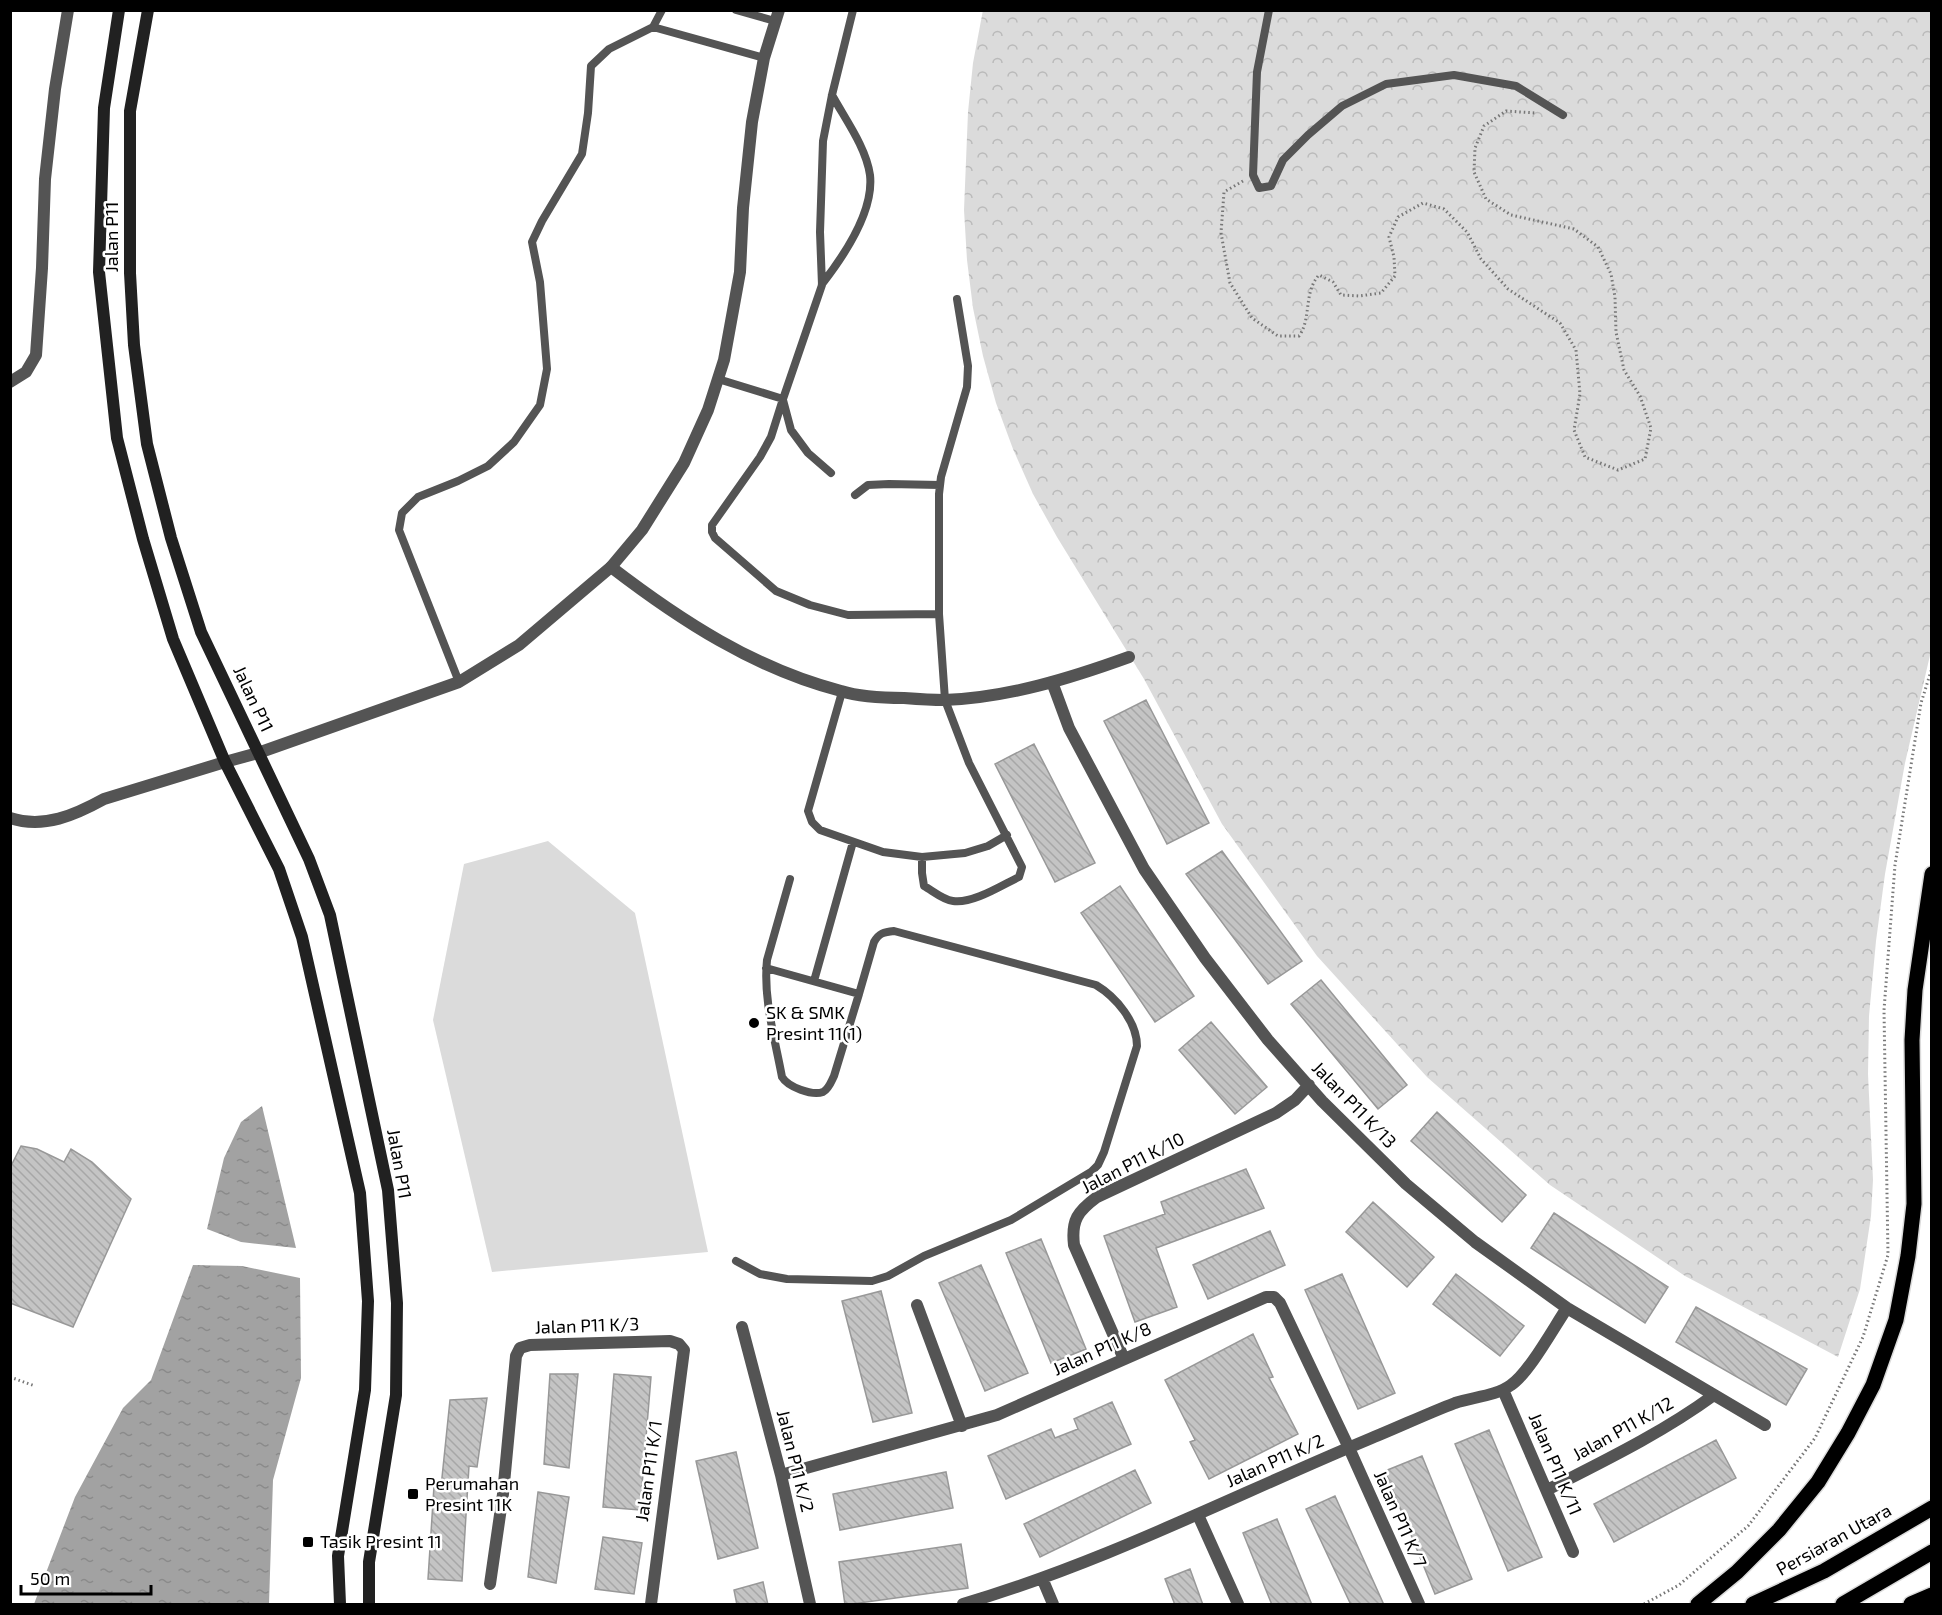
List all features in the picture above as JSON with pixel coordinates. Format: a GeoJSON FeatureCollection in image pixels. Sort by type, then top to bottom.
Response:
{"type":"FeatureCollection","features":[{"type":"Feature","properties":{"kind":"main road","name":"Jalan P11"},"geometry":{"type":"LineString","coordinates":[[119,10],[104,108],[99,272],[117,438],[143,539],[173,639],[225,762],[279,869],[302,937],[360,1193],[368,1301],[365,1390],[338,1556],[340,1605]]}},
{"type":"Feature","properties":{"kind":"main road","name":"Jalan P11"},"geometry":{"type":"LineString","coordinates":[[148,10],[130,111],[130,250],[134,345],[147,444],[171,538],[201,632],[309,859],[330,915],[388,1190],[396,1303],[396,1395],[369,1562],[369,1605]]}},
{"type":"Feature","properties":{"kind":"main road"},"geometry":{"type":"LineString","coordinates":[[1698,1605],[1737,1572],[1779,1530],[1818,1482],[1848,1433],[1873,1385],[1896,1320],[1908,1256],[1914,1204],[1914,1010],[1922,931],[1932,874]]}},
{"type":"Feature","properties":{"kind":"main road","name":"Persiaran Utara"},"geometry":{"type":"LineString","coordinates":[[1753,1605],[1824,1571],[1932,1508]]}},
{"type":"Feature","properties":{"kind":"main road"},"geometry":{"type":"LineString","coordinates":[[1843,1605],[1932,1552]]}},
{"type":"Feature","properties":{"kind":"main road"},"geometry":{"type":"LineString","coordinates":[[369,1591],[378,1605]]}},
{"type":"Feature","properties":{"kind":"main road"},"geometry":{"type":"LineString","coordinates":[[1911,1605],[1932,1595]]}},
{"type":"Feature","properties":{"kind":"street"},"geometry":{"type":"LineString","coordinates":[[10,382],[26,372],[36,355],[45,179],[55,89],[68,10]]}},
{"type":"Feature","properties":{"kind":"street"},"geometry":{"type":"LineString","coordinates":[[10,818],[36,823],[52,821],[86,809],[104,799],[258,753],[459,682],[519,645],[611,567],[642,530],[684,463],[708,410],[718,379],[732,325],[740,272],[752,122],[764,58],[777,16]]}},
{"type":"Feature","properties":{"kind":"street"},"geometry":{"type":"LineString","coordinates":[[611,567],[662,606],[735,650],[792,675],[842,692],[888,698],[945,700],[987,696],[1052,682],[1129,657]]}},
{"type":"Feature","properties":{"kind":"street","name":"Jalan P11 K/13"},"geometry":{"type":"LineString","coordinates":[[1052,682],[1070,728],[1144,869],[1205,958],[1268,1040],[1309,1086],[1406,1184],[1475,1242],[1567,1308],[1765,1425]]}},
{"type":"Feature","properties":{"kind":"street","name":"Jalan P11 K/10"},"geometry":{"type":"LineString","coordinates":[[1124,1359],[1074,1245],[1072,1232],[1075,1219],[1084,1206],[1097,1197],[1276,1113],[1295,1100],[1309,1086]]}},
{"type":"Feature","properties":{"kind":"street","name":"Jalan P11 K/8"},"geometry":{"type":"LineString","coordinates":[[781,1475],[997,1415],[1266,1297],[1274,1297],[1280,1303],[1349,1448]]}},
{"type":"Feature","properties":{"kind":"street"},"geometry":{"type":"LineString","coordinates":[[917,1305],[962,1426]]}},
{"type":"Feature","properties":{"kind":"street","name":"Jalan P11 K/2"},"geometry":{"type":"LineString","coordinates":[[963,1605],[979,1602],[1042,1578],[1198,1515],[1453,1404],[1503,1390],[1521,1376],[1567,1308]]}},
{"type":"Feature","properties":{"kind":"street","name":"Jalan P11 K/2"},"geometry":{"type":"LineString","coordinates":[[742,1327],[781,1475],[810,1605]]}},
{"type":"Feature","properties":{"kind":"street","name":"Jalan P11 K/3"},"geometry":{"type":"LineString","coordinates":[[490,1584],[503,1494],[516,1356],[520,1348],[530,1345],[670,1341],[679,1344]]}},
{"type":"Feature","properties":{"kind":"street","name":"Jalan P11 K/1"},"geometry":{"type":"LineString","coordinates":[[651,1605],[684,1350],[679,1344]]}},
{"type":"Feature","properties":{"kind":"street","name":"Jalan P11 K/11"},"geometry":{"type":"LineString","coordinates":[[1503,1390],[1573,1552]]}},
{"type":"Feature","properties":{"kind":"street","name":"Jalan P11 K/12"},"geometry":{"type":"LineString","coordinates":[[1547,1490],[1685,1416],[1714,1395]]}},
{"type":"Feature","properties":{"kind":"street","name":"Jalan P11 K/7"},"geometry":{"type":"LineString","coordinates":[[1349,1448],[1419,1605]]}},
{"type":"Feature","properties":{"kind":"street"},"geometry":{"type":"LineString","coordinates":[[1198,1515],[1238,1605]]}},
{"type":"Feature","properties":{"kind":"street"},"geometry":{"type":"LineString","coordinates":[[1042,1578],[1053,1605]]}},
{"type":"Feature","properties":{"kind":"lane"},"geometry":{"type":"LineString","coordinates":[[459,682],[399,530],[402,513],[418,497],[458,482],[488,466],[514,442],[540,405],[547,369],[546,348],[540,282],[532,242],[582,154],[591,66],[609,49],[653,27],[662,10]]}},
{"type":"Feature","properties":{"kind":"lane"},"geometry":{"type":"LineString","coordinates":[[736,10],[777,16]]}},
{"type":"Feature","properties":{"kind":"lane"},"geometry":{"type":"LineString","coordinates":[[822,285],[820,232],[823,141],[831,95],[853,10]]}},
{"type":"Feature","properties":{"kind":"lane"},"geometry":{"type":"LineString","coordinates":[[1269,10],[1257,72],[1253,175],[1259,188],[1271,186],[1283,160],[1342,106],[1386,84],[1454,75],[1516,86],[1563,115]]}},
{"type":"Feature","properties":{"kind":"lane"},"geometry":{"type":"LineString","coordinates":[[653,27],[764,58]]}},
{"type":"Feature","properties":{"kind":"lane"},"geometry":{"type":"LineString","coordinates":[[831,95],[863,153],[870,176],[864,213],[839,262],[822,285],[771,437],[760,457],[712,525],[712,532],[715,538],[776,591],[810,605],[848,615],[939,614]]}},
{"type":"Feature","properties":{"kind":"lane"},"geometry":{"type":"LineString","coordinates":[[922,857],[924,886],[954,902],[978,897],[1019,877],[1022,867],[969,763],[945,700],[939,614],[940,485],[967,387],[968,366],[957,299]]}},
{"type":"Feature","properties":{"kind":"lane"},"geometry":{"type":"LineString","coordinates":[[718,379],[783,399]]}},
{"type":"Feature","properties":{"kind":"lane"},"geometry":{"type":"LineString","coordinates":[[783,399],[791,430],[808,453],[831,473]]}},
{"type":"Feature","properties":{"kind":"lane"},"geometry":{"type":"LineString","coordinates":[[855,495],[868,485],[940,485]]}},
{"type":"Feature","properties":{"kind":"lane"},"geometry":{"type":"LineString","coordinates":[[842,692],[808,811],[812,822],[820,830],[883,852],[922,857],[965,854],[988,846],[1007,835]]}},
{"type":"Feature","properties":{"kind":"lane"},"geometry":{"type":"LineString","coordinates":[[814,981],[853,842]]}},
{"type":"Feature","properties":{"kind":"lane"},"geometry":{"type":"LineString","coordinates":[[736,1261],[760,1274],[787,1279],[872,1281],[888,1276],[924,1256],[1011,1220],[1091,1172],[1098,1165],[1137,1046],[1137,1034],[1128,1017],[1114,999],[1096,985],[894,931],[884,932],[878,935],[874,942],[830,1086],[819,1093],[794,1088],[782,1077],[767,992],[766,968],[790,879]]}},
{"type":"Feature","properties":{"kind":"lane"},"geometry":{"type":"LineString","coordinates":[[766,968],[859,994]]}},
{"type":"Feature","properties":{"kind":"path"},"geometry":{"type":"LineString","coordinates":[[1253,175],[1224,192],[1221,233],[1230,283],[1252,318],[1278,336],[1299,336],[1306,326],[1307,300],[1313,282],[1319,275],[1333,282],[1341,295],[1359,296],[1381,293],[1395,276],[1394,257],[1389,237],[1398,217],[1423,203],[1444,208],[1467,232],[1481,259],[1508,289],[1560,323],[1576,350],[1580,394],[1574,430],[1585,457],[1617,470],[1645,459],[1651,428],[1640,396],[1624,370],[1616,332],[1615,297],[1611,273],[1598,247],[1574,229],[1511,215],[1486,199],[1474,172],[1475,148],[1484,126],[1506,111],[1563,115]]}},
{"type":"Feature","properties":{"kind":"path"},"geometry":{"type":"LineString","coordinates":[[1644,1605],[1679,1585],[1748,1526],[1815,1438],[1866,1327],[1888,1255],[1884,1010],[1895,865],[1921,704],[1932,668]]}},
{"type":"Feature","properties":{"kind":"path"},"geometry":{"type":"LineString","coordinates":[[10,1377],[35,1386]]}},
{"type":"Feature","properties":{"kind":"green space"},"geometry":{"type":"Polygon","coordinates":[[[983,10],[1931,11],[1931,651],[1905,763],[1885,874],[1876,941],[1869,1016],[1868,1074],[1873,1180],[1871,1216],[1860,1289],[1838,1357],[1685,1276],[1550,1185],[1427,1077],[1317,956],[1222,824],[1144,679],[1033,494],[996,403],[973,308],[964,210],[968,112],[973,63],[983,10]]]}},
{"type":"Feature","properties":{"kind":"green space"},"geometry":{"type":"Polygon","coordinates":[[[548,841],[635,913],[708,1252],[492,1272],[433,1020],[464,864],[548,841]]]}},
{"type":"Feature","properties":{"kind":"water"},"geometry":{"type":"Polygon","coordinates":[[[262,1106],[296,1248],[241,1242],[207,1229],[224,1158],[241,1122],[262,1106]]]}},
{"type":"Feature","properties":{"kind":"water"},"geometry":{"type":"Polygon","coordinates":[[[193,1265],[242,1266],[300,1278],[301,1378],[273,1480],[269,1604],[34,1604],[75,1497],[123,1408],[151,1380],[193,1265]]]}},
{"type":"Feature","properties":{"kind":"building"},"geometry":{"type":"Polygon","coordinates":[[[1146,700],[1209,823],[1167,844],[1104,721],[1146,700]]]}},
{"type":"Feature","properties":{"kind":"building"},"geometry":{"type":"Polygon","coordinates":[[[1034,744],[1095,863],[1055,882],[995,764],[1034,744]]]}},
{"type":"Feature","properties":{"kind":"building"},"geometry":{"type":"Polygon","coordinates":[[[1222,851],[1302,961],[1268,984],[1186,874],[1222,851]]]}},
{"type":"Feature","properties":{"kind":"building"},"geometry":{"type":"Polygon","coordinates":[[[1120,886],[1194,996],[1155,1022],[1081,913],[1120,886]]]}},
{"type":"Feature","properties":{"kind":"building"},"geometry":{"type":"Polygon","coordinates":[[[1321,980],[1407,1085],[1378,1109],[1291,1004],[1321,980]]]}},
{"type":"Feature","properties":{"kind":"building"},"geometry":{"type":"Polygon","coordinates":[[[1211,1022],[1267,1087],[1235,1114],[1179,1050],[1211,1022]]]}},
{"type":"Feature","properties":{"kind":"building"},"geometry":{"type":"Polygon","coordinates":[[[1437,1112],[1526,1195],[1502,1222],[1411,1141],[1437,1112]]]}},
{"type":"Feature","properties":{"kind":"building"},"geometry":{"type":"Polygon","coordinates":[[[21,1146],[37,1149],[64,1162],[71,1149],[92,1162],[131,1199],[73,1327],[10,1303],[10,1168],[21,1146]]]}},
{"type":"Feature","properties":{"kind":"building"},"geometry":{"type":"Polygon","coordinates":[[[1246,1169],[1264,1208],[1156,1248],[1177,1307],[1135,1322],[1104,1236],[1165,1214],[1161,1202],[1246,1169]]]}},
{"type":"Feature","properties":{"kind":"building"},"geometry":{"type":"Polygon","coordinates":[[[1373,1202],[1434,1257],[1407,1287],[1346,1232],[1373,1202]]]}},
{"type":"Feature","properties":{"kind":"building"},"geometry":{"type":"Polygon","coordinates":[[[1554,1213],[1668,1287],[1645,1323],[1531,1248],[1554,1213]]]}},
{"type":"Feature","properties":{"kind":"building"},"geometry":{"type":"Polygon","coordinates":[[[1270,1231],[1285,1265],[1208,1299],[1193,1265],[1270,1231]]]}},
{"type":"Feature","properties":{"kind":"building"},"geometry":{"type":"Polygon","coordinates":[[[1041,1239],[1086,1349],[1051,1363],[1006,1253],[1041,1239]]]}},
{"type":"Feature","properties":{"kind":"building"},"geometry":{"type":"Polygon","coordinates":[[[981,1265],[1028,1373],[985,1391],[939,1283],[981,1265]]]}},
{"type":"Feature","properties":{"kind":"building"},"geometry":{"type":"Polygon","coordinates":[[[1342,1274],[1395,1393],[1358,1409],[1305,1290],[1342,1274]]]}},
{"type":"Feature","properties":{"kind":"building"},"geometry":{"type":"Polygon","coordinates":[[[1456,1274],[1524,1326],[1500,1356],[1433,1304],[1456,1274]]]}},
{"type":"Feature","properties":{"kind":"building"},"geometry":{"type":"Polygon","coordinates":[[[881,1291],[912,1413],[873,1422],[842,1301],[881,1291]]]}},
{"type":"Feature","properties":{"kind":"building"},"geometry":{"type":"Polygon","coordinates":[[[1696,1307],[1807,1369],[1786,1405],[1676,1342],[1696,1307]]]}},
{"type":"Feature","properties":{"kind":"building"},"geometry":{"type":"Polygon","coordinates":[[[1253,1334],[1273,1377],[1269,1378],[1298,1434],[1209,1479],[1190,1442],[1195,1440],[1165,1380],[1253,1334]]]}},
{"type":"Feature","properties":{"kind":"building"},"geometry":{"type":"Polygon","coordinates":[[[550,1374],[578,1374],[569,1468],[544,1464],[550,1374]]]}},
{"type":"Feature","properties":{"kind":"building"},"geometry":{"type":"Polygon","coordinates":[[[614,1374],[651,1377],[640,1510],[603,1507],[614,1374]]]}},
{"type":"Feature","properties":{"kind":"building"},"geometry":{"type":"Polygon","coordinates":[[[487,1398],[477,1467],[469,1466],[462,1581],[428,1579],[434,1486],[441,1487],[450,1400],[487,1398]]]}},
{"type":"Feature","properties":{"kind":"building"},"geometry":{"type":"Polygon","coordinates":[[[1112,1402],[1131,1444],[1006,1499],[988,1456],[1051,1429],[1055,1438],[1078,1429],[1074,1419],[1112,1402]]]}},
{"type":"Feature","properties":{"kind":"building"},"geometry":{"type":"Polygon","coordinates":[[[1489,1430],[1542,1557],[1508,1571],[1455,1444],[1489,1430]]]}},
{"type":"Feature","properties":{"kind":"building"},"geometry":{"type":"Polygon","coordinates":[[[1716,1440],[1736,1478],[1614,1542],[1594,1504],[1716,1440]]]}},
{"type":"Feature","properties":{"kind":"building"},"geometry":{"type":"Polygon","coordinates":[[[736,1452],[758,1548],[718,1559],[696,1461],[736,1452]]]}},
{"type":"Feature","properties":{"kind":"building"},"geometry":{"type":"Polygon","coordinates":[[[1422,1456],[1472,1579],[1435,1594],[1385,1471],[1422,1456]]]}},
{"type":"Feature","properties":{"kind":"building"},"geometry":{"type":"Polygon","coordinates":[[[1135,1470],[1151,1503],[1040,1557],[1024,1524],[1135,1470]]]}},
{"type":"Feature","properties":{"kind":"building"},"geometry":{"type":"Polygon","coordinates":[[[946,1472],[953,1508],[840,1530],[833,1494],[946,1472]]]}},
{"type":"Feature","properties":{"kind":"building"},"geometry":{"type":"Polygon","coordinates":[[[538,1492],[569,1497],[556,1583],[528,1577],[538,1492]]]}},
{"type":"Feature","properties":{"kind":"building"},"geometry":{"type":"Polygon","coordinates":[[[1335,1496],[1384,1605],[1351,1605],[1306,1509],[1335,1496]]]}},
{"type":"Feature","properties":{"kind":"building"},"geometry":{"type":"Polygon","coordinates":[[[1277,1519],[1312,1605],[1272,1605],[1243,1533],[1277,1519]]]}},
{"type":"Feature","properties":{"kind":"building"},"geometry":{"type":"Polygon","coordinates":[[[603,1537],[642,1543],[634,1594],[595,1589],[603,1537]]]}},
{"type":"Feature","properties":{"kind":"building"},"geometry":{"type":"Polygon","coordinates":[[[961,1544],[968,1588],[845,1605],[839,1562],[961,1544]]]}},
{"type":"Feature","properties":{"kind":"building"},"geometry":{"type":"Polygon","coordinates":[[[1190,1569],[1203,1605],[1175,1605],[1165,1579],[1190,1569]]]}},
{"type":"Feature","properties":{"kind":"building"},"geometry":{"type":"Polygon","coordinates":[[[763,1582],[768,1605],[737,1605],[734,1590],[763,1582]]]}},
{"type":"Feature","properties":{"kind":"place","name":"SK & SMK Presint 11(1)"},"geometry":{"type":"Point","coordinates":[754,1023]}},
{"type":"Feature","properties":{"kind":"place","name":"Perumahan Presint 11K"},"geometry":{"type":"Point","coordinates":[413,1494]}},
{"type":"Feature","properties":{"kind":"place","name":"Tasik Presint 11"},"geometry":{"type":"Point","coordinates":[308,1542]}}]}
